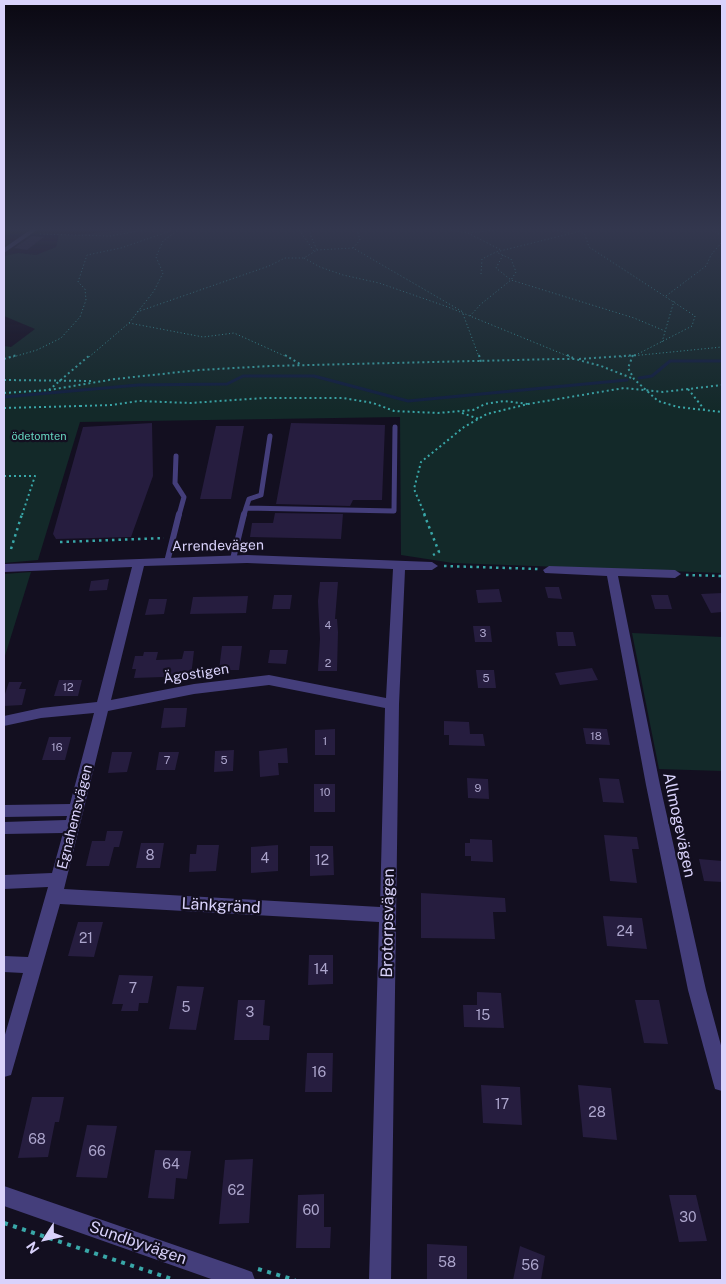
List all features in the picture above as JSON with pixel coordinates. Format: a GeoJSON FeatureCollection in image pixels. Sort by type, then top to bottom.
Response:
{"type":"FeatureCollection","features":[{"type":"Feature","properties":{"kind":"street","name":"Arrendevägen"},"geometry":{"type":"LineString","coordinates":[[4,568],[233,559],[399,566],[432,561]]}},
{"type":"Feature","properties":{"kind":"street","name":"Egnahemsvägen"},"geometry":{"type":"LineString","coordinates":[[4,1064],[59,880],[138,563]]}},
{"type":"Feature","properties":{"kind":"street","name":"Brotorpsvägen"},"geometry":{"type":"LineString","coordinates":[[380,1280],[392,704],[399,566]]}},
{"type":"Feature","properties":{"kind":"street"},"geometry":{"type":"LineString","coordinates":[[549,570],[675,574]]}},
{"type":"Feature","properties":{"kind":"street","name":"Allmogevägen"},"geometry":{"type":"LineString","coordinates":[[612,573],[653,785],[697,990],[722,1082]]}},
{"type":"Feature","properties":{"kind":"street","name":"Ägostigen"},"geometry":{"type":"LineString","coordinates":[[4,721],[41,713],[102,707],[194,689],[269,680],[392,704]]}},
{"type":"Feature","properties":{"kind":"street"},"geometry":{"type":"LineString","coordinates":[[4,811],[76,810]]}},
{"type":"Feature","properties":{"kind":"street"},"geometry":{"type":"LineString","coordinates":[[4,828],[72,826]]}},
{"type":"Feature","properties":{"kind":"street"},"geometry":{"type":"LineString","coordinates":[[4,882],[59,880]]}},
{"type":"Feature","properties":{"kind":"street","name":"Länkgränd"},"geometry":{"type":"LineString","coordinates":[[54,896],[388,915]]}},
{"type":"Feature","properties":{"kind":"street"},"geometry":{"type":"LineString","coordinates":[[4,964],[34,965]]}},
{"type":"Feature","properties":{"kind":"street","name":"Sundbyvägen"},"geometry":{"type":"LineString","coordinates":[[4,1196],[244,1280]]}},
{"type":"Feature","properties":{"kind":"lane"},"geometry":{"type":"LineString","coordinates":[[246,508],[394,511],[395,427]]}},
{"type":"Feature","properties":{"kind":"lane"},"geometry":{"type":"LineString","coordinates":[[233,559],[249,499],[261,495],[270,436]]}},
{"type":"Feature","properties":{"kind":"lane"},"geometry":{"type":"LineString","coordinates":[[168,562],[184,497],[175,483],[176,456]]}},
{"type":"Feature","properties":{"kind":"path"},"geometry":{"type":"LineString","coordinates":[[4,359],[37,350],[61,338],[80,317],[86,300],[85,290]]}},
{"type":"Feature","properties":{"kind":"path"},"geometry":{"type":"LineString","coordinates":[[49,390],[129,322],[155,290]]}},
{"type":"Feature","properties":{"kind":"path"},"geometry":{"type":"LineString","coordinates":[[137,312],[200,290]]}},
{"type":"Feature","properties":{"kind":"path"},"geometry":{"type":"LineString","coordinates":[[399,290],[448,307],[575,359],[601,366],[634,379]]}},
{"type":"Feature","properties":{"kind":"path"},"geometry":{"type":"LineString","coordinates":[[425,290],[471,317]]}},
{"type":"Feature","properties":{"kind":"path"},"geometry":{"type":"LineString","coordinates":[[471,317],[481,304],[499,290]]}},
{"type":"Feature","properties":{"kind":"path"},"geometry":{"type":"LineString","coordinates":[[543,290],[634,318],[665,330]]}},
{"type":"Feature","properties":{"kind":"path"},"geometry":{"type":"LineString","coordinates":[[656,290],[695,316],[692,326],[632,356],[628,368],[634,379],[658,401],[678,406],[722,412]]}},
{"type":"Feature","properties":{"kind":"path"},"geometry":{"type":"LineString","coordinates":[[666,296],[674,290]]}},
{"type":"Feature","properties":{"kind":"path"},"geometry":{"type":"LineString","coordinates":[[662,342],[674,301]]}},
{"type":"Feature","properties":{"kind":"path"},"geometry":{"type":"LineString","coordinates":[[463,314],[481,362]]}},
{"type":"Feature","properties":{"kind":"path"},"geometry":{"type":"LineString","coordinates":[[129,322],[203,337],[234,333],[276,350],[302,365]]}},
{"type":"Feature","properties":{"kind":"path"},"geometry":{"type":"LineString","coordinates":[[4,393],[49,390],[99,381],[199,370],[302,365],[575,359],[632,356],[722,347]]}},
{"type":"Feature","properties":{"kind":"path"},"geometry":{"type":"LineString","coordinates":[[4,380],[99,381]]}},
{"type":"Feature","properties":{"kind":"path"},"geometry":{"type":"LineString","coordinates":[[432,561],[439,552],[414,489],[420,462],[464,427],[487,414],[528,404],[624,388],[663,392],[722,385]]}},
{"type":"Feature","properties":{"kind":"path"},"geometry":{"type":"LineString","coordinates":[[688,389],[704,410]]}},
{"type":"Feature","properties":{"kind":"path"},"geometry":{"type":"LineString","coordinates":[[4,408],[112,406],[139,401],[190,403],[264,398],[343,398],[373,402],[394,411],[459,412],[504,401],[528,404]]}},
{"type":"Feature","properties":{"kind":"path"},"geometry":{"type":"LineString","coordinates":[[459,412],[479,419]]}},
{"type":"Feature","properties":{"kind":"path"},"geometry":{"type":"LineString","coordinates":[[4,476],[34,476],[11,549]]}},
{"type":"Feature","properties":{"kind":"path"},"geometry":{"type":"LineString","coordinates":[[60,542],[173,538]]}},
{"type":"Feature","properties":{"kind":"path"},"geometry":{"type":"LineString","coordinates":[[432,561],[549,570]]}},
{"type":"Feature","properties":{"kind":"path"},"geometry":{"type":"LineString","coordinates":[[675,574],[722,576]]}},
{"type":"Feature","properties":{"kind":"path"},"geometry":{"type":"LineString","coordinates":[[4,1223],[175,1280]]}},
{"type":"Feature","properties":{"kind":"green space","name":"ödetomten"},"geometry":{"type":"Polygon","coordinates":[[[4,290],[722,290],[722,573],[453,563],[401,555],[400,417],[80,422],[38,560],[4,563],[4,346],[11,347],[35,329],[4,316],[4,290]]]}},
{"type":"Feature","properties":{"kind":"green space"},"geometry":{"type":"Polygon","coordinates":[[[31,572],[4,659],[4,574],[31,572]]]}},
{"type":"Feature","properties":{"kind":"green space"},"geometry":{"type":"Polygon","coordinates":[[[632,633],[722,637],[722,771],[659,769],[632,633]]]}},
{"type":"Feature","properties":{"kind":"building"},"geometry":{"type":"Polygon","coordinates":[[[152,423],[153,476],[131,537],[56,539],[53,534],[83,427],[152,423]]]}},
{"type":"Feature","properties":{"kind":"building"},"geometry":{"type":"Polygon","coordinates":[[[291,423],[385,425],[382,500],[353,500],[350,506],[276,504],[291,423]]]}},
{"type":"Feature","properties":{"kind":"building"},"geometry":{"type":"Polygon","coordinates":[[[216,426],[244,426],[231,499],[200,499],[216,426]]]}},
{"type":"Feature","properties":{"kind":"building"},"geometry":{"type":"Polygon","coordinates":[[[275,513],[343,514],[341,539],[250,537],[252,523],[273,523],[275,513]]]}},
{"type":"Feature","properties":{"kind":"building"},"geometry":{"type":"Polygon","coordinates":[[[109,579],[107,590],[89,591],[91,581],[109,579]]]}},
{"type":"Feature","properties":{"kind":"building"},"geometry":{"type":"Polygon","coordinates":[[[320,582],[338,582],[335,619],[337,619],[338,632],[337,671],[318,671],[320,639],[318,601],[320,582]]]}},
{"type":"Feature","properties":{"kind":"building"},"geometry":{"type":"Polygon","coordinates":[[[545,587],[559,587],[562,599],[548,598],[545,587]]]}},
{"type":"Feature","properties":{"kind":"building"},"geometry":{"type":"Polygon","coordinates":[[[499,589],[502,602],[478,603],[476,590],[499,589]]]}},
{"type":"Feature","properties":{"kind":"building"},"geometry":{"type":"Polygon","coordinates":[[[722,593],[722,612],[711,613],[701,594],[722,593]]]}},
{"type":"Feature","properties":{"kind":"building"},"geometry":{"type":"Polygon","coordinates":[[[274,595],[292,595],[290,609],[272,609],[274,595]]]}},
{"type":"Feature","properties":{"kind":"building"},"geometry":{"type":"Polygon","coordinates":[[[651,595],[668,595],[672,609],[655,609],[651,595]]]}},
{"type":"Feature","properties":{"kind":"building"},"geometry":{"type":"Polygon","coordinates":[[[248,596],[246,613],[190,614],[193,597],[248,596]]]}},
{"type":"Feature","properties":{"kind":"building"},"geometry":{"type":"Polygon","coordinates":[[[149,599],[167,599],[164,614],[145,615],[149,599]]]}},
{"type":"Feature","properties":{"kind":"building"},"geometry":{"type":"Polygon","coordinates":[[[473,626],[490,626],[492,642],[475,642],[473,626]]]}},
{"type":"Feature","properties":{"kind":"building"},"geometry":{"type":"Polygon","coordinates":[[[556,632],[573,632],[576,646],[558,646],[556,632]]]}},
{"type":"Feature","properties":{"kind":"building"},"geometry":{"type":"Polygon","coordinates":[[[222,646],[242,646],[239,670],[219,670],[222,646]]]}},
{"type":"Feature","properties":{"kind":"building"},"geometry":{"type":"Polygon","coordinates":[[[270,650],[288,650],[286,664],[268,663],[270,650]]]}},
{"type":"Feature","properties":{"kind":"building"},"geometry":{"type":"Polygon","coordinates":[[[184,651],[194,651],[191,676],[134,678],[136,669],[132,669],[135,656],[143,656],[144,652],[158,652],[156,660],[182,659],[184,651]]]}},
{"type":"Feature","properties":{"kind":"building"},"geometry":{"type":"Polygon","coordinates":[[[592,668],[598,680],[560,685],[555,673],[592,668]]]}},
{"type":"Feature","properties":{"kind":"building"},"geometry":{"type":"Polygon","coordinates":[[[476,670],[494,670],[496,688],[478,688],[476,670]]]}},
{"type":"Feature","properties":{"kind":"building"},"geometry":{"type":"Polygon","coordinates":[[[59,680],[82,680],[78,696],[54,696],[59,680]]]}},
{"type":"Feature","properties":{"kind":"building"},"geometry":{"type":"Polygon","coordinates":[[[9,682],[22,682],[19,689],[26,689],[22,705],[4,706],[4,697],[9,682]]]}},
{"type":"Feature","properties":{"kind":"building"},"geometry":{"type":"Polygon","coordinates":[[[164,708],[187,708],[185,727],[161,728],[164,708]]]}},
{"type":"Feature","properties":{"kind":"building"},"geometry":{"type":"Polygon","coordinates":[[[444,721],[469,722],[470,734],[483,734],[485,746],[449,745],[449,735],[444,735],[444,721]]]}},
{"type":"Feature","properties":{"kind":"building"},"geometry":{"type":"Polygon","coordinates":[[[583,728],[607,729],[610,745],[586,744],[583,728]]]}},
{"type":"Feature","properties":{"kind":"building"},"geometry":{"type":"Polygon","coordinates":[[[335,729],[335,755],[315,755],[315,730],[335,729]]]}},
{"type":"Feature","properties":{"kind":"building"},"geometry":{"type":"Polygon","coordinates":[[[49,737],[71,737],[65,760],[42,760],[49,737]]]}},
{"type":"Feature","properties":{"kind":"building"},"geometry":{"type":"Polygon","coordinates":[[[287,748],[288,763],[278,763],[279,775],[260,777],[259,751],[287,748]]]}},
{"type":"Feature","properties":{"kind":"building"},"geometry":{"type":"Polygon","coordinates":[[[234,750],[233,771],[214,772],[215,751],[234,750]]]}},
{"type":"Feature","properties":{"kind":"building"},"geometry":{"type":"Polygon","coordinates":[[[112,752],[132,752],[127,772],[108,773],[112,752]]]}},
{"type":"Feature","properties":{"kind":"building"},"geometry":{"type":"Polygon","coordinates":[[[159,752],[179,752],[175,770],[156,770],[159,752]]]}},
{"type":"Feature","properties":{"kind":"building"},"geometry":{"type":"Polygon","coordinates":[[[467,778],[488,779],[489,799],[468,798],[467,778]]]}},
{"type":"Feature","properties":{"kind":"building"},"geometry":{"type":"Polygon","coordinates":[[[599,778],[619,779],[624,803],[603,802],[599,778]]]}},
{"type":"Feature","properties":{"kind":"building"},"geometry":{"type":"Polygon","coordinates":[[[314,784],[335,784],[335,812],[314,812],[314,784]]]}},
{"type":"Feature","properties":{"kind":"building"},"geometry":{"type":"Polygon","coordinates":[[[107,831],[123,831],[119,847],[114,847],[109,866],[86,866],[92,841],[105,841],[107,831]]]}},
{"type":"Feature","properties":{"kind":"building"},"geometry":{"type":"Polygon","coordinates":[[[604,835],[637,837],[639,849],[632,849],[637,883],[610,881],[604,835]]]}},
{"type":"Feature","properties":{"kind":"building"},"geometry":{"type":"Polygon","coordinates":[[[470,839],[492,840],[493,862],[471,861],[471,856],[465,856],[465,843],[470,843],[470,839]]]}},
{"type":"Feature","properties":{"kind":"building"},"geometry":{"type":"Polygon","coordinates":[[[141,843],[164,843],[160,868],[136,868],[141,843]]]}},
{"type":"Feature","properties":{"kind":"building"},"geometry":{"type":"Polygon","coordinates":[[[197,845],[219,845],[216,871],[189,872],[190,854],[196,854],[197,845]]]}},
{"type":"Feature","properties":{"kind":"building"},"geometry":{"type":"Polygon","coordinates":[[[278,845],[278,871],[251,873],[251,847],[278,845]]]}},
{"type":"Feature","properties":{"kind":"building"},"geometry":{"type":"Polygon","coordinates":[[[310,846],[333,846],[334,875],[310,876],[310,846]]]}},
{"type":"Feature","properties":{"kind":"building"},"geometry":{"type":"Polygon","coordinates":[[[699,859],[722,861],[722,882],[704,881],[699,859]]]}},
{"type":"Feature","properties":{"kind":"building"},"geometry":{"type":"Polygon","coordinates":[[[421,893],[505,898],[506,912],[493,912],[495,939],[421,938],[421,893]]]}},
{"type":"Feature","properties":{"kind":"building"},"geometry":{"type":"Polygon","coordinates":[[[603,916],[642,918],[647,949],[607,946],[603,916]]]}},
{"type":"Feature","properties":{"kind":"building"},"geometry":{"type":"Polygon","coordinates":[[[78,922],[103,922],[94,957],[68,956],[78,922]]]}},
{"type":"Feature","properties":{"kind":"building"},"geometry":{"type":"Polygon","coordinates":[[[309,955],[333,955],[333,984],[308,985],[309,955]]]}},
{"type":"Feature","properties":{"kind":"building"},"geometry":{"type":"Polygon","coordinates":[[[119,975],[153,976],[148,1003],[139,1003],[138,1011],[121,1011],[123,1004],[112,1004],[119,975]]]}},
{"type":"Feature","properties":{"kind":"building"},"geometry":{"type":"Polygon","coordinates":[[[177,986],[204,987],[196,1030],[169,1029],[177,986]]]}},
{"type":"Feature","properties":{"kind":"building"},"geometry":{"type":"Polygon","coordinates":[[[477,992],[501,993],[504,1028],[464,1027],[463,1005],[477,1005],[477,992]]]}},
{"type":"Feature","properties":{"kind":"building"},"geometry":{"type":"Polygon","coordinates":[[[238,1000],[265,1000],[263,1025],[270,1026],[269,1040],[234,1040],[238,1000]]]}},
{"type":"Feature","properties":{"kind":"building"},"geometry":{"type":"Polygon","coordinates":[[[635,1000],[659,1000],[668,1044],[644,1043],[635,1000]]]}},
{"type":"Feature","properties":{"kind":"building"},"geometry":{"type":"Polygon","coordinates":[[[307,1053],[333,1053],[332,1092],[305,1092],[307,1053]]]}},
{"type":"Feature","properties":{"kind":"building"},"geometry":{"type":"Polygon","coordinates":[[[481,1085],[520,1087],[522,1125],[483,1123],[481,1085]]]}},
{"type":"Feature","properties":{"kind":"building"},"geometry":{"type":"Polygon","coordinates":[[[578,1085],[611,1088],[617,1140],[583,1137],[578,1085]]]}},
{"type":"Feature","properties":{"kind":"building"},"geometry":{"type":"Polygon","coordinates":[[[32,1097],[64,1097],[59,1122],[55,1122],[48,1157],[18,1158],[32,1097]]]}},
{"type":"Feature","properties":{"kind":"building"},"geometry":{"type":"Polygon","coordinates":[[[87,1125],[117,1126],[107,1178],[76,1177],[87,1125]]]}},
{"type":"Feature","properties":{"kind":"building"},"geometry":{"type":"Polygon","coordinates":[[[155,1150],[191,1151],[187,1179],[176,1178],[174,1199],[148,1198],[155,1150]]]}},
{"type":"Feature","properties":{"kind":"building"},"geometry":{"type":"Polygon","coordinates":[[[253,1159],[249,1223],[219,1224],[225,1160],[253,1159]]]}},
{"type":"Feature","properties":{"kind":"building"},"geometry":{"type":"Polygon","coordinates":[[[324,1194],[324,1227],[331,1227],[330,1248],[296,1248],[298,1195],[324,1194]]]}},
{"type":"Feature","properties":{"kind":"building"},"geometry":{"type":"Polygon","coordinates":[[[669,1195],[696,1195],[707,1241],[679,1242],[669,1195]]]}},
{"type":"Feature","properties":{"kind":"building"},"geometry":{"type":"Polygon","coordinates":[[[427,1244],[467,1246],[467,1280],[427,1280],[427,1244]]]}},
{"type":"Feature","properties":{"kind":"building"},"geometry":{"type":"Polygon","coordinates":[[[520,1246],[545,1256],[541,1280],[513,1280],[520,1246]]]}},
{"type":"Feature","properties":{"kind":"waterway"},"geometry":{"type":"LineString","coordinates":[[639,378],[652,376],[670,361],[722,361]]}},
{"type":"Feature","properties":{"kind":"waterway"},"geometry":{"type":"LineString","coordinates":[[4,397],[138,385],[227,384],[243,376],[314,376],[408,401],[627,380]]}}]}
